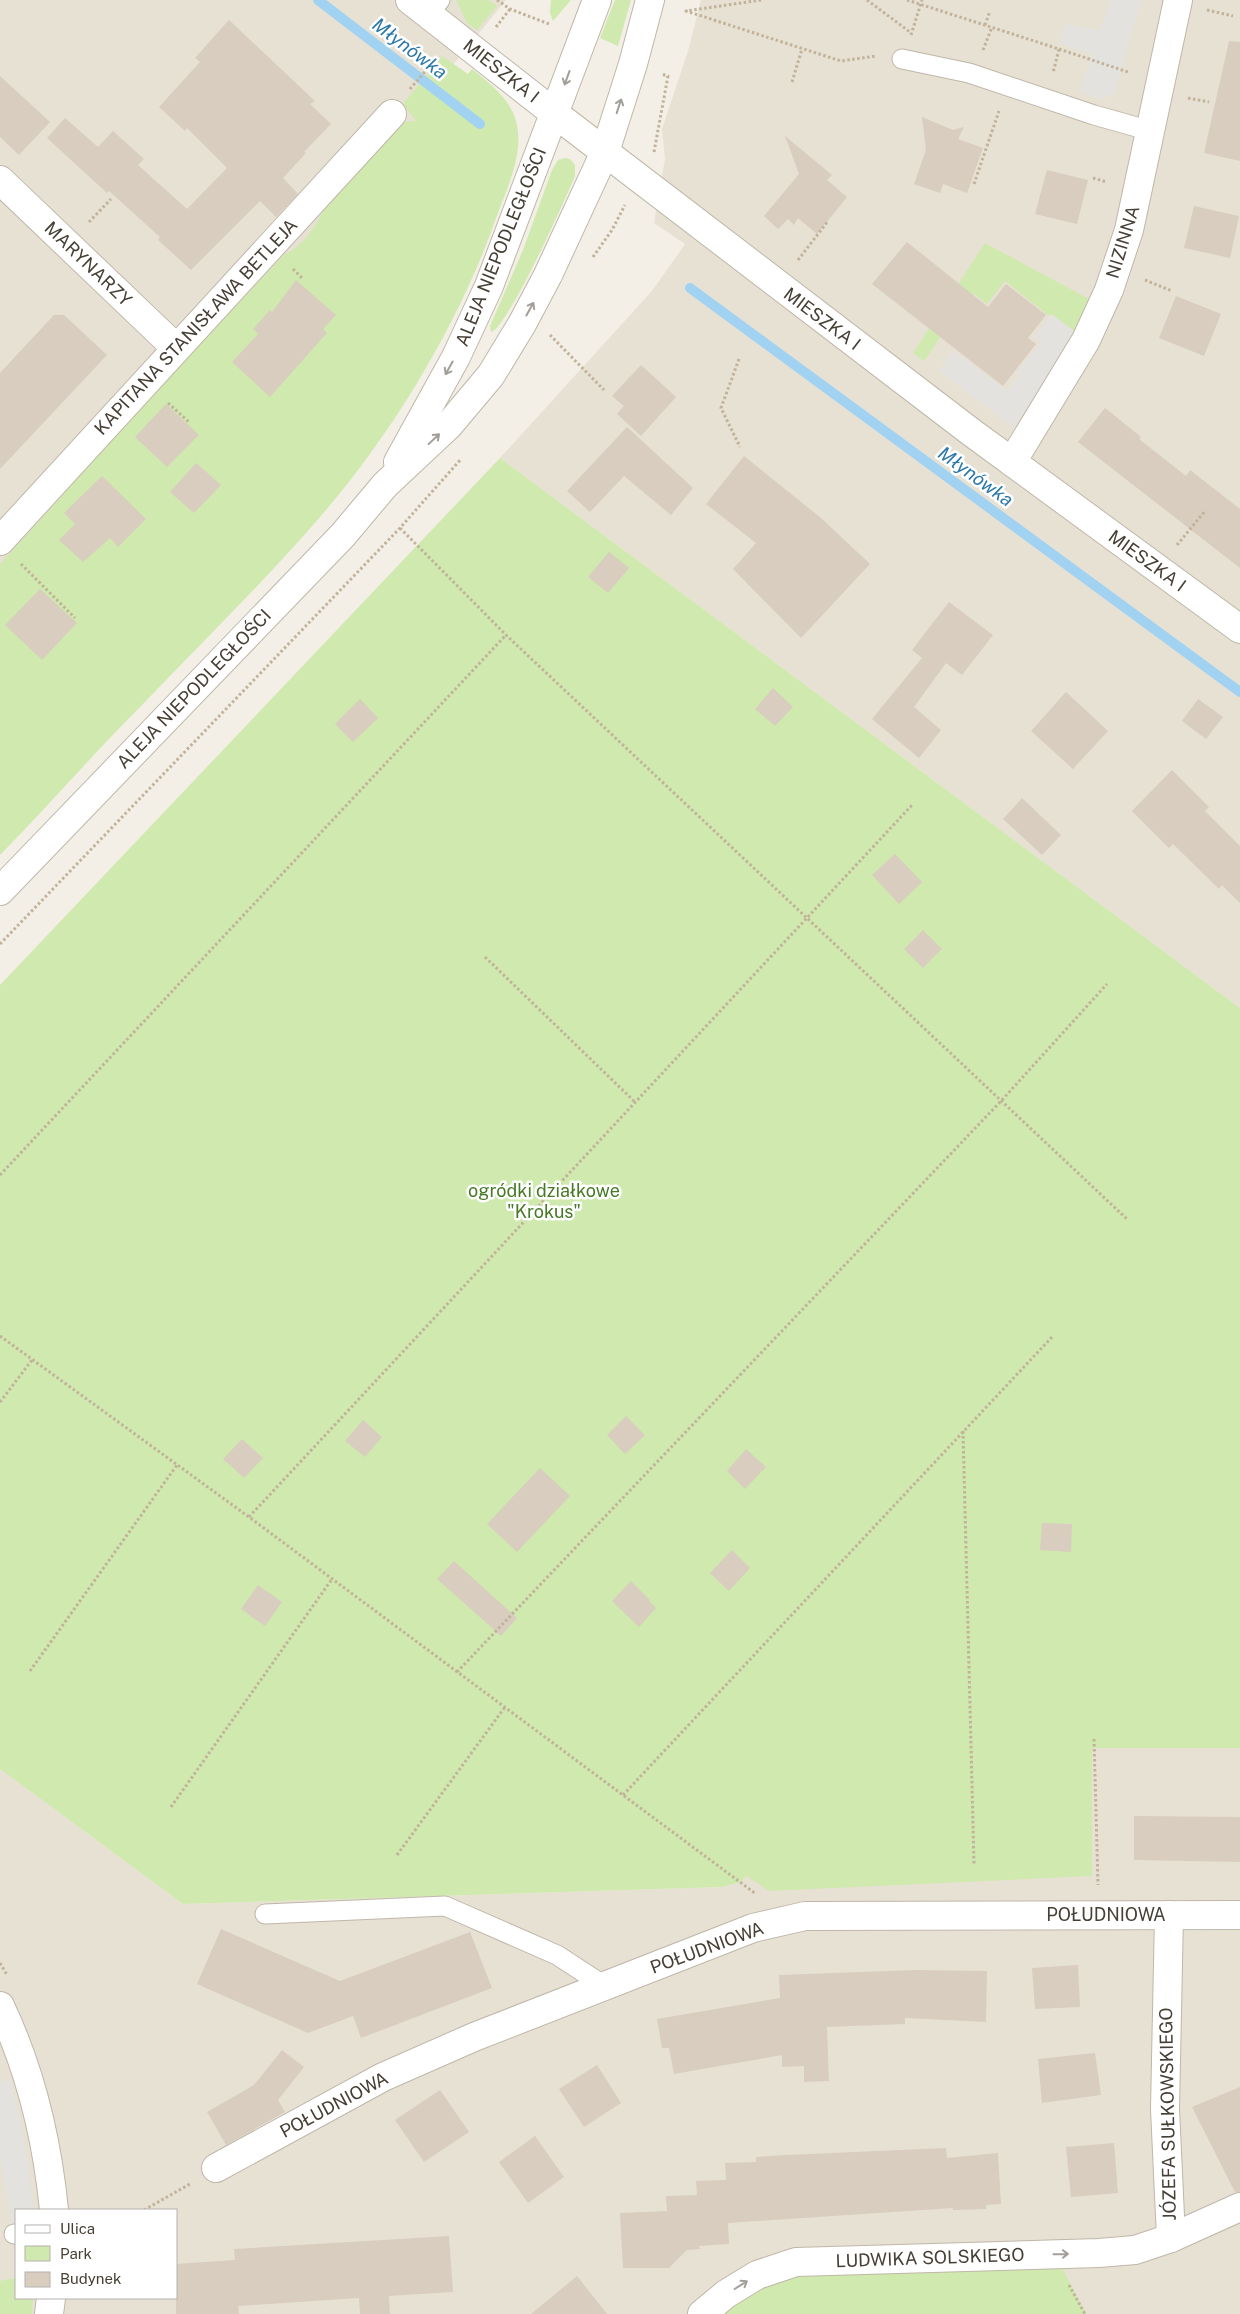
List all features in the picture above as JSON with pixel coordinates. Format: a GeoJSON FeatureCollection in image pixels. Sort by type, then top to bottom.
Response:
{"type":"FeatureCollection","features":[{"type":"Feature","properties":{"kind":"street","name":"ALEJA NIEPODLEGŁOŚCI"},"geometry":{"type":"LineString","coordinates":[[385,484],[456,357],[489,286],[597,0]]}},
{"type":"Feature","properties":{"kind":"street","name":"ALEJA NIEPODLEGŁOŚCI"},"geometry":{"type":"LineString","coordinates":[[0,891],[336,542],[385,484],[449,425],[491,375],[548,275],[605,152],[633,64],[650,0]]}},
{"type":"Feature","properties":{"kind":"street","name":"NIZINNA"},"geometry":{"type":"LineString","coordinates":[[1012,462],[1086,340],[1109,290],[1129,230],[1178,0]]}},
{"type":"Feature","properties":{"kind":"street","name":"MIESZKA I"},"geometry":{"type":"LineString","coordinates":[[426,5],[554,113],[850,341],[1240,629]]}},
{"type":"Feature","properties":{"kind":"street","name":"KAPITANA STANISŁAWA BETLEJA"},"geometry":{"type":"LineString","coordinates":[[8,550],[176,348],[399,104]]}},
{"type":"Feature","properties":{"kind":"street","name":"MARYNARZY"},"geometry":{"type":"LineString","coordinates":[[0,180],[176,348]]}},
{"type":"Feature","properties":{"kind":"street","name":"JÓZEFA SUŁKOWSKIEGO"},"geometry":{"type":"LineString","coordinates":[[1169,1915],[1164,2101],[1171,2238],[1240,2207]]}},
{"type":"Feature","properties":{"kind":"street","name":"POŁUDNIOWA"},"geometry":{"type":"LineString","coordinates":[[216,2168],[383,2077],[490,2031],[753,1928],[805,1916],[1240,1915]]}},
{"type":"Feature","properties":{"kind":"street"},"geometry":{"type":"LineString","coordinates":[[0,2006],[8,2042],[36,2098],[50,2170],[54,2209]]}},
{"type":"Feature","properties":{"kind":"street","name":"LUDWIKA SOLSKIEGO"},"geometry":{"type":"LineString","coordinates":[[702,2314],[726,2294],[758,2275],[796,2262],[1099,2253],[1135,2250],[1171,2238]]}},
{"type":"Feature","properties":{"kind":"street"},"geometry":{"type":"LineString","coordinates":[[49,2314],[51,2299]]}},
{"type":"Feature","properties":{"kind":"lane"},"geometry":{"type":"LineString","coordinates":[[894,57],[969,73],[1094,115],[1151,130]]}},
{"type":"Feature","properties":{"kind":"lane"},"geometry":{"type":"LineString","coordinates":[[266,1914],[445,1906],[557,1955],[606,1987]]}},
{"type":"Feature","properties":{"kind":"path"},"geometry":{"type":"LineString","coordinates":[[497,0],[510,9],[549,24]]}},
{"type":"Feature","properties":{"kind":"path"},"geometry":{"type":"LineString","coordinates":[[761,0],[686,11],[841,61],[894,57]]}},
{"type":"Feature","properties":{"kind":"path"},"geometry":{"type":"LineString","coordinates":[[866,0],[920,37]]}},
{"type":"Feature","properties":{"kind":"path"},"geometry":{"type":"LineString","coordinates":[[907,0],[921,2],[1128,72]]}},
{"type":"Feature","properties":{"kind":"path"},"geometry":{"type":"LineString","coordinates":[[494,29],[510,9]]}},
{"type":"Feature","properties":{"kind":"path"},"geometry":{"type":"LineString","coordinates":[[985,25],[990,11]]}},
{"type":"Feature","properties":{"kind":"path"},"geometry":{"type":"LineString","coordinates":[[982,54],[992,27]]}},
{"type":"Feature","properties":{"kind":"path"},"geometry":{"type":"LineString","coordinates":[[792,82],[802,49]]}},
{"type":"Feature","properties":{"kind":"path"},"geometry":{"type":"LineString","coordinates":[[1051,80],[1059,49]]}},
{"type":"Feature","properties":{"kind":"path"},"geometry":{"type":"LineString","coordinates":[[399,104],[437,57]]}},
{"type":"Feature","properties":{"kind":"path"},"geometry":{"type":"LineString","coordinates":[[654,155],[668,76]]}},
{"type":"Feature","properties":{"kind":"path"},"geometry":{"type":"LineString","coordinates":[[974,184],[1007,86]]}},
{"type":"Feature","properties":{"kind":"path"},"geometry":{"type":"LineString","coordinates":[[796,263],[828,221]]}},
{"type":"Feature","properties":{"kind":"path"},"geometry":{"type":"LineString","coordinates":[[1136,277],[1172,291]]}},
{"type":"Feature","properties":{"kind":"path"},"geometry":{"type":"LineString","coordinates":[[550,335],[604,390]]}},
{"type":"Feature","properties":{"kind":"path"},"geometry":{"type":"LineString","coordinates":[[739,359],[721,408],[740,447]]}},
{"type":"Feature","properties":{"kind":"path"},"geometry":{"type":"LineString","coordinates":[[1172,552],[1205,511]]}},
{"type":"Feature","properties":{"kind":"path"},"geometry":{"type":"LineString","coordinates":[[400,528],[506,635],[1128,1220]]}},
{"type":"Feature","properties":{"kind":"path"},"geometry":{"type":"LineString","coordinates":[[8,550],[75,618]]}},
{"type":"Feature","properties":{"kind":"path"},"geometry":{"type":"LineString","coordinates":[[0,1175],[506,635]]}},
{"type":"Feature","properties":{"kind":"path"},"geometry":{"type":"LineString","coordinates":[[249,1517],[809,919],[913,804]]}},
{"type":"Feature","properties":{"kind":"path"},"geometry":{"type":"LineString","coordinates":[[485,957],[636,1104]]}},
{"type":"Feature","properties":{"kind":"path"},"geometry":{"type":"LineString","coordinates":[[458,1672],[1002,1100],[1108,984]]}},
{"type":"Feature","properties":{"kind":"path"},"geometry":{"type":"LineString","coordinates":[[0,1336],[249,1517],[624,1795],[788,1920]]}},
{"type":"Feature","properties":{"kind":"path"},"geometry":{"type":"LineString","coordinates":[[624,1795],[1052,1337]]}},
{"type":"Feature","properties":{"kind":"path"},"geometry":{"type":"LineString","coordinates":[[0,1402],[32,1360]]}},
{"type":"Feature","properties":{"kind":"path"},"geometry":{"type":"LineString","coordinates":[[964,1430],[974,1864]]}},
{"type":"Feature","properties":{"kind":"path"},"geometry":{"type":"LineString","coordinates":[[30,1671],[177,1465]]}},
{"type":"Feature","properties":{"kind":"path"},"geometry":{"type":"LineString","coordinates":[[170,1808],[332,1579]]}},
{"type":"Feature","properties":{"kind":"path"},"geometry":{"type":"LineString","coordinates":[[397,1855],[505,1707]]}},
{"type":"Feature","properties":{"kind":"path"},"geometry":{"type":"LineString","coordinates":[[1094,1739],[1098,1916]]}},
{"type":"Feature","properties":{"kind":"path"},"geometry":{"type":"LineString","coordinates":[[146,2209],[216,2168]]}},
{"type":"Feature","properties":{"kind":"shaded area"},"geometry":{"type":"Polygon","coordinates":[[[0,0],[506,0],[412,115],[491,175],[0,837],[0,0]]]}},
{"type":"Feature","properties":{"kind":"shaded area"},"geometry":{"type":"Polygon","coordinates":[[[701,0],[1240,0],[1240,1008],[500,458],[652,291],[685,244],[654,223],[665,159],[662,129],[688,51],[701,0]]]}},
{"type":"Feature","properties":{"kind":"shaded area"},"geometry":{"type":"Polygon","coordinates":[[[1111,0],[1141,0],[1114,94],[1102,99],[1080,92],[1092,54],[1059,43],[1067,24],[1100,31],[1111,0]]]}},
{"type":"Feature","properties":{"kind":"shaded area"},"geometry":{"type":"Polygon","coordinates":[[[1051,314],[1074,331],[1031,410],[1027,408],[1013,427],[939,371],[954,351],[1007,391],[1020,375],[1017,373],[1041,342],[1034,336],[1051,314]]]}},
{"type":"Feature","properties":{"kind":"shaded area"},"geometry":{"type":"Polygon","coordinates":[[[1092,1748],[1240,1748],[1240,2314],[0,2314],[0,1769],[183,1904],[722,1887],[741,1882],[747,1876],[1092,1876],[1092,1748]]]}},
{"type":"Feature","properties":{"kind":"shaded area"},"geometry":{"type":"Polygon","coordinates":[[[10,2080],[22,2128],[34,2209],[15,2209],[15,2239],[0,2157],[0,2082],[10,2080]]]}},
{"type":"Feature","properties":{"kind":"green space"},"geometry":{"type":"Polygon","coordinates":[[[456,0],[489,0],[497,6],[477,30],[467,23],[456,0]]]}},
{"type":"Feature","properties":{"kind":"green space"},"geometry":{"type":"Polygon","coordinates":[[[551,0],[571,0],[553,21],[550,13],[551,0]]]}},
{"type":"Feature","properties":{"kind":"green space"},"geometry":{"type":"Polygon","coordinates":[[[615,0],[631,0],[618,46],[600,38],[615,0]]]}},
{"type":"Feature","properties":{"kind":"green space"},"geometry":{"type":"Polygon","coordinates":[[[442,56],[468,74],[472,69],[504,98],[513,113],[518,134],[516,159],[509,184],[480,260],[443,338],[398,414],[373,450],[320,517],[255,588],[0,855],[0,564],[196,348],[284,255],[303,242],[317,223],[324,209],[403,122],[416,121],[403,104],[442,56]]]}},
{"type":"Feature","properties":{"kind":"green space"},"geometry":{"type":"Polygon","coordinates":[[[570,159],[575,165],[575,176],[549,234],[522,287],[499,325],[491,332],[490,326],[523,250],[552,170],[558,160],[570,159]]]}},
{"type":"Feature","properties":{"kind":"green space"},"geometry":{"type":"Polygon","coordinates":[[[985,243],[1089,299],[1074,331],[1051,314],[1049,316],[1005,281],[987,304],[974,294],[943,333],[924,361],[913,353],[985,243]]]}},
{"type":"Feature","properties":{"kind":"green space","name":"ogródki działkowe \"Krokus\""},"geometry":{"type":"Polygon","coordinates":[[[500,458],[1240,1008],[1240,1748],[1092,1748],[1092,1876],[769,1891],[747,1876],[741,1882],[722,1887],[183,1904],[0,1769],[0,985],[500,458]]]}},
{"type":"Feature","properties":{"kind":"green space"},"geometry":{"type":"Polygon","coordinates":[[[1059,2262],[1086,2314],[717,2314],[728,2305],[782,2277],[827,2273],[1059,2262]]]}},
{"type":"Feature","properties":{"kind":"green space"},"geometry":{"type":"Polygon","coordinates":[[[15,2278],[15,2299],[33,2299],[32,2314],[0,2314],[0,2281],[15,2278]]]}},
{"type":"Feature","properties":{"kind":"building"},"geometry":{"type":"Polygon","coordinates":[[[229,20],[315,101],[310,104],[331,124],[304,152],[306,153],[283,178],[298,194],[276,217],[260,201],[191,270],[158,240],[160,237],[109,191],[107,193],[47,138],[65,118],[98,147],[113,131],[144,159],[138,165],[187,209],[227,168],[187,128],[185,131],[159,107],[200,62],[195,58],[229,20]]]}},
{"type":"Feature","properties":{"kind":"building"},"geometry":{"type":"Polygon","coordinates":[[[1229,41],[1240,42],[1240,161],[1204,153],[1229,41]]]}},
{"type":"Feature","properties":{"kind":"building"},"geometry":{"type":"Polygon","coordinates":[[[0,76],[50,122],[19,155],[0,137],[0,76]]]}},
{"type":"Feature","properties":{"kind":"building"},"geometry":{"type":"Polygon","coordinates":[[[922,117],[953,130],[964,127],[958,139],[983,148],[967,193],[943,184],[940,193],[914,184],[926,150],[922,117]]]}},
{"type":"Feature","properties":{"kind":"building"},"geometry":{"type":"Polygon","coordinates":[[[785,136],[832,175],[827,180],[847,197],[817,234],[798,218],[794,225],[788,219],[778,229],[764,216],[799,174],[785,136]]]}},
{"type":"Feature","properties":{"kind":"building"},"geometry":{"type":"Polygon","coordinates":[[[1047,170],[1088,180],[1077,224],[1035,214],[1047,170]]]}},
{"type":"Feature","properties":{"kind":"building"},"geometry":{"type":"Polygon","coordinates":[[[1194,206],[1239,216],[1230,258],[1184,248],[1194,206]]]}},
{"type":"Feature","properties":{"kind":"building"},"geometry":{"type":"Polygon","coordinates":[[[907,242],[988,307],[1006,284],[1046,315],[1028,338],[1036,344],[1003,386],[872,284],[907,242]]]}},
{"type":"Feature","properties":{"kind":"building"},"geometry":{"type":"Polygon","coordinates":[[[296,280],[336,315],[323,329],[327,333],[270,397],[232,362],[258,334],[253,329],[270,310],[272,312],[296,280]]]}},
{"type":"Feature","properties":{"kind":"building"},"geometry":{"type":"Polygon","coordinates":[[[1176,296],[1221,314],[1204,356],[1159,338],[1176,296]]]}},
{"type":"Feature","properties":{"kind":"building"},"geometry":{"type":"Polygon","coordinates":[[[54,315],[64,315],[107,355],[0,469],[0,373],[54,315]]]}},
{"type":"Feature","properties":{"kind":"building"},"geometry":{"type":"Polygon","coordinates":[[[641,365],[676,397],[641,436],[617,414],[624,406],[612,396],[641,365]]]}},
{"type":"Feature","properties":{"kind":"building"},"geometry":{"type":"Polygon","coordinates":[[[166,404],[199,435],[167,467],[135,437],[166,404]]]}},
{"type":"Feature","properties":{"kind":"building"},"geometry":{"type":"Polygon","coordinates":[[[1105,408],[1141,437],[1139,439],[1186,476],[1190,470],[1240,509],[1240,568],[1078,442],[1105,408]]]}},
{"type":"Feature","properties":{"kind":"building"},"geometry":{"type":"Polygon","coordinates":[[[627,427],[693,488],[671,515],[624,476],[590,512],[567,491],[627,427]]]}},
{"type":"Feature","properties":{"kind":"building"},"geometry":{"type":"Polygon","coordinates":[[[744,456],[821,518],[870,564],[801,638],[733,569],[756,543],[706,504],[744,456]]]}},
{"type":"Feature","properties":{"kind":"building"},"geometry":{"type":"Polygon","coordinates":[[[196,463],[221,485],[194,513],[170,492],[196,463]]]}},
{"type":"Feature","properties":{"kind":"building"},"geometry":{"type":"Polygon","coordinates":[[[102,476],[146,519],[118,547],[110,538],[83,562],[59,540],[75,524],[64,513],[102,476]]]}},
{"type":"Feature","properties":{"kind":"building"},"geometry":{"type":"Polygon","coordinates":[[[609,552],[629,568],[608,593],[588,577],[609,552]]]}},
{"type":"Feature","properties":{"kind":"building"},"geometry":{"type":"Polygon","coordinates":[[[40,589],[77,623],[42,660],[5,625],[40,589]]]}},
{"type":"Feature","properties":{"kind":"building"},"geometry":{"type":"Polygon","coordinates":[[[949,602],[993,635],[962,675],[946,663],[914,707],[941,730],[919,758],[872,719],[922,658],[912,650],[949,602]]]}},
{"type":"Feature","properties":{"kind":"building"},"geometry":{"type":"Polygon","coordinates":[[[773,688],[793,707],[775,726],[755,709],[773,688]]]}},
{"type":"Feature","properties":{"kind":"building"},"geometry":{"type":"Polygon","coordinates":[[[1066,692],[1108,731],[1073,769],[1031,731],[1066,692]]]}},
{"type":"Feature","properties":{"kind":"building"},"geometry":{"type":"Polygon","coordinates":[[[360,699],[378,718],[353,742],[335,724],[360,699]]]}},
{"type":"Feature","properties":{"kind":"building"},"geometry":{"type":"Polygon","coordinates":[[[1198,699],[1223,717],[1206,739],[1182,721],[1198,699]]]}},
{"type":"Feature","properties":{"kind":"building"},"geometry":{"type":"Polygon","coordinates":[[[1172,770],[1209,807],[1205,811],[1240,846],[1240,903],[1222,885],[1219,889],[1173,844],[1169,848],[1132,811],[1172,770]]]}},
{"type":"Feature","properties":{"kind":"building"},"geometry":{"type":"Polygon","coordinates":[[[1022,798],[1061,835],[1042,855],[1003,819],[1022,798]]]}},
{"type":"Feature","properties":{"kind":"building"},"geometry":{"type":"Polygon","coordinates":[[[895,854],[922,882],[899,904],[872,875],[895,854]]]}},
{"type":"Feature","properties":{"kind":"building"},"geometry":{"type":"Polygon","coordinates":[[[923,930],[942,949],[923,968],[904,949],[923,930]]]}},
{"type":"Feature","properties":{"kind":"building"},"geometry":{"type":"Polygon","coordinates":[[[626,1416],[645,1435],[625,1454],[607,1435],[626,1416]]]}},
{"type":"Feature","properties":{"kind":"building"},"geometry":{"type":"Polygon","coordinates":[[[363,1420],[382,1437],[365,1457],[345,1441],[363,1420]]]}},
{"type":"Feature","properties":{"kind":"building"},"geometry":{"type":"Polygon","coordinates":[[[242,1439],[263,1458],[244,1478],[223,1459],[242,1439]]]}},
{"type":"Feature","properties":{"kind":"building"},"geometry":{"type":"Polygon","coordinates":[[[746,1449],[766,1467],[745,1489],[727,1471],[746,1449]]]}},
{"type":"Feature","properties":{"kind":"building"},"geometry":{"type":"Polygon","coordinates":[[[540,1468],[570,1496],[517,1552],[487,1524],[540,1468]]]}},
{"type":"Feature","properties":{"kind":"building"},"geometry":{"type":"Polygon","coordinates":[[[1042,1523],[1072,1524],[1071,1552],[1040,1550],[1042,1523]]]}},
{"type":"Feature","properties":{"kind":"building"},"geometry":{"type":"Polygon","coordinates":[[[732,1550],[750,1568],[729,1591],[710,1573],[732,1550]]]}},
{"type":"Feature","properties":{"kind":"building"},"geometry":{"type":"Polygon","coordinates":[[[454,1561],[517,1618],[501,1636],[437,1579],[454,1561]]]}},
{"type":"Feature","properties":{"kind":"building"},"geometry":{"type":"Polygon","coordinates":[[[631,1581],[656,1608],[639,1627],[612,1601],[631,1581]]]}},
{"type":"Feature","properties":{"kind":"building"},"geometry":{"type":"Polygon","coordinates":[[[258,1585],[282,1602],[265,1626],[241,1609],[258,1585]]]}},
{"type":"Feature","properties":{"kind":"building"},"geometry":{"type":"Polygon","coordinates":[[[1134,1816],[1240,1817],[1240,1862],[1134,1860],[1134,1816]]]}},
{"type":"Feature","properties":{"kind":"building"},"geometry":{"type":"Polygon","coordinates":[[[221,1929],[340,1981],[470,1932],[492,1988],[361,2038],[353,2016],[308,2033],[197,1984],[221,1929]]]}},
{"type":"Feature","properties":{"kind":"building"},"geometry":{"type":"Polygon","coordinates":[[[1078,1965],[1080,2007],[1035,2009],[1032,1968],[1078,1965]]]}},
{"type":"Feature","properties":{"kind":"building"},"geometry":{"type":"Polygon","coordinates":[[[915,1970],[987,1971],[986,2022],[905,2018],[905,2024],[827,2027],[829,2081],[804,2082],[804,2066],[782,2067],[782,2055],[674,2074],[669,2048],[662,2048],[657,2019],[780,1998],[779,1975],[915,1970]]]}},
{"type":"Feature","properties":{"kind":"building"},"geometry":{"type":"Polygon","coordinates":[[[282,2050],[304,2067],[278,2100],[285,2112],[226,2145],[207,2112],[254,2085],[282,2050]]]}},
{"type":"Feature","properties":{"kind":"building"},"geometry":{"type":"Polygon","coordinates":[[[1095,2053],[1101,2095],[1042,2103],[1038,2059],[1095,2053]]]}},
{"type":"Feature","properties":{"kind":"building"},"geometry":{"type":"Polygon","coordinates":[[[597,2065],[621,2103],[584,2127],[559,2089],[597,2065]]]}},
{"type":"Feature","properties":{"kind":"building"},"geometry":{"type":"Polygon","coordinates":[[[1240,2087],[1240,2192],[1235,2192],[1192,2107],[1240,2087]]]}},
{"type":"Feature","properties":{"kind":"building"},"geometry":{"type":"Polygon","coordinates":[[[440,2090],[469,2132],[424,2162],[395,2120],[440,2090]]]}},
{"type":"Feature","properties":{"kind":"building"},"geometry":{"type":"Polygon","coordinates":[[[535,2136],[564,2177],[528,2203],[499,2162],[535,2136]]]}},
{"type":"Feature","properties":{"kind":"building"},"geometry":{"type":"Polygon","coordinates":[[[1114,2143],[1118,2193],[1071,2197],[1066,2147],[1114,2143]]]}},
{"type":"Feature","properties":{"kind":"building"},"geometry":{"type":"Polygon","coordinates":[[[946,2148],[947,2158],[998,2153],[1001,2204],[986,2205],[986,2209],[953,2210],[953,2208],[728,2223],[729,2244],[699,2246],[700,2249],[687,2250],[669,2268],[623,2268],[620,2213],[667,2211],[666,2196],[697,2195],[696,2181],[726,2180],[725,2163],[756,2162],[756,2157],[946,2148]]]}},
{"type":"Feature","properties":{"kind":"building"},"geometry":{"type":"Polygon","coordinates":[[[449,2236],[453,2292],[389,2296],[390,2314],[360,2314],[359,2298],[238,2306],[239,2314],[176,2314],[178,2264],[235,2260],[234,2249],[449,2236]]]}},
{"type":"Feature","properties":{"kind":"building"},"geometry":{"type":"Polygon","coordinates":[[[577,2276],[607,2314],[531,2314],[577,2276]]]}},
{"type":"Feature","properties":{"kind":"waterway","name":"Młynówka"},"geometry":{"type":"LineString","coordinates":[[318,0],[480,124]]}},
{"type":"Feature","properties":{"kind":"waterway","name":"Młynówka"},"geometry":{"type":"LineString","coordinates":[[690,288],[1240,692]]}}]}
